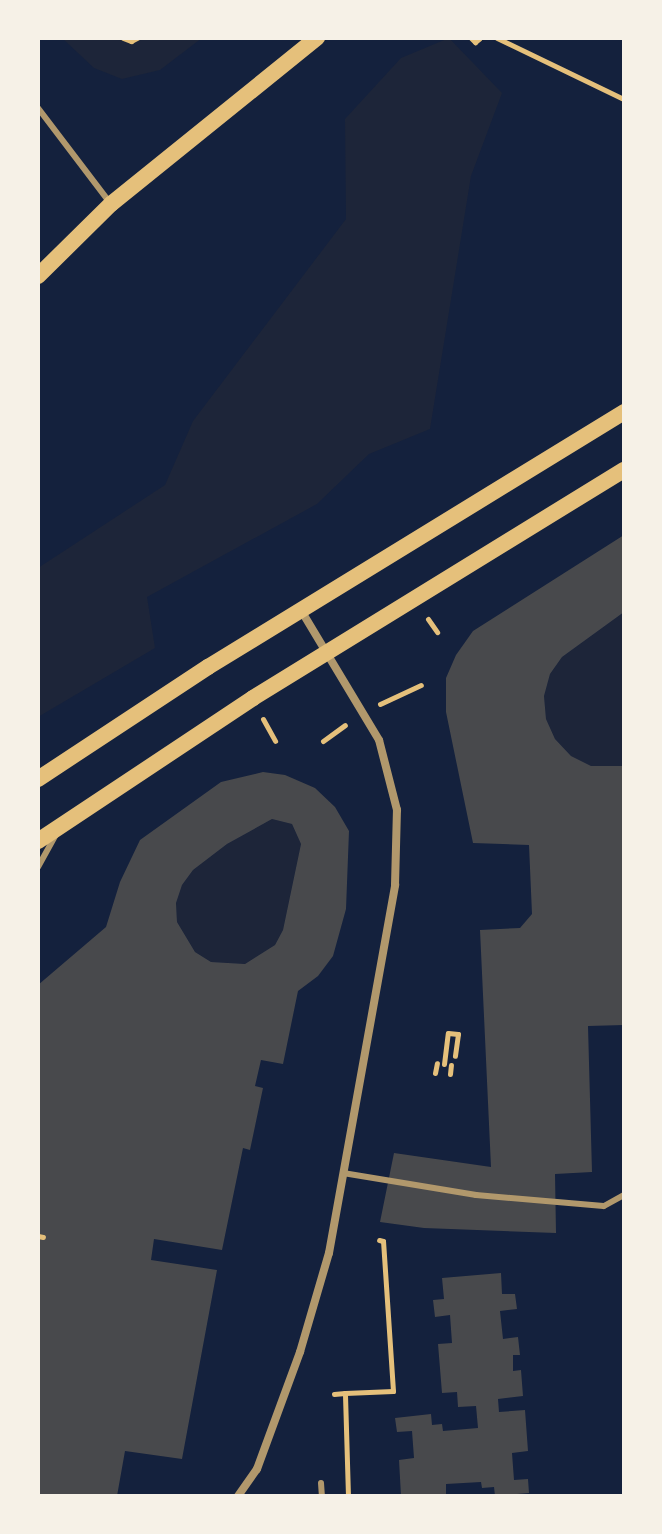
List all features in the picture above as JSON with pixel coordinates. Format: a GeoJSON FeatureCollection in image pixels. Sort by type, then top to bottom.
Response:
{"type":"FeatureCollection","features":[{"type":"Feature","properties":{"kind":"main road"},"geometry":{"type":"LineString","coordinates":[[38,276],[111,204],[317,38]]}},
{"type":"Feature","properties":{"kind":"main road"},"geometry":{"type":"LineString","coordinates":[[38,779],[208,667],[624,412]]}},
{"type":"Feature","properties":{"kind":"main road"},"geometry":{"type":"LineString","coordinates":[[38,841],[327,653],[624,470]]}},
{"type":"Feature","properties":{"kind":"street"},"geometry":{"type":"LineString","coordinates":[[238,1496],[257,1469],[300,1352],[329,1253],[395,885],[397,810],[379,740],[301,610]]}},
{"type":"Feature","properties":{"kind":"lane"},"geometry":{"type":"LineString","coordinates":[[38,108],[111,204]]}},
{"type":"Feature","properties":{"kind":"lane"},"geometry":{"type":"LineString","coordinates":[[38,867],[64,822]]}},
{"type":"Feature","properties":{"kind":"lane"},"geometry":{"type":"LineString","coordinates":[[343,1173],[476,1195],[604,1206],[624,1195]]}},
{"type":"Feature","properties":{"kind":"lane"},"geometry":{"type":"LineString","coordinates":[[321,1483],[322,1496]]}},
{"type":"Feature","properties":{"kind":"path"},"geometry":{"type":"LineString","coordinates":[[123,38],[131,41],[137,38]]}},
{"type":"Feature","properties":{"kind":"path"},"geometry":{"type":"LineString","coordinates":[[497,38],[624,99]]}},
{"type":"Feature","properties":{"kind":"path"},"geometry":{"type":"LineString","coordinates":[[450,1074],[448,1033],[458,1034],[455,1056]]}},
{"type":"Feature","properties":{"kind":"path"},"geometry":{"type":"LineString","coordinates":[[435,1073],[437,1063]]}},
{"type":"Feature","properties":{"kind":"path"},"geometry":{"type":"LineString","coordinates":[[334,1394],[393,1391],[383,1241],[379,1240]]}},
{"type":"Feature","properties":{"kind":"path"},"geometry":{"type":"LineString","coordinates":[[345,1393],[348,1496]]}},
{"type":"Feature","properties":{"kind":"shaded area"},"geometry":{"type":"Polygon","coordinates":[[[62,38],[202,38],[160,70],[122,79],[94,68],[62,38]]]}},
{"type":"Feature","properties":{"kind":"shaded area"},"geometry":{"type":"Polygon","coordinates":[[[449,38],[502,93],[471,176],[430,429],[369,454],[317,504],[147,597],[155,648],[38,717],[38,568],[165,485],[193,421],[346,219],[345,119],[401,58],[449,38]]]}},
{"type":"Feature","properties":{"kind":"shaded area"},"geometry":{"type":"Polygon","coordinates":[[[624,612],[624,766],[591,766],[571,756],[555,739],[546,719],[544,696],[550,674],[562,657],[624,612]]]}},
{"type":"Feature","properties":{"kind":"shaded area"},"geometry":{"type":"Polygon","coordinates":[[[272,819],[292,824],[301,844],[283,930],[275,945],[245,964],[211,962],[195,952],[177,922],[176,903],[182,885],[193,870],[227,844],[272,819]]]}},
{"type":"Feature","properties":{"kind":"building"},"geometry":{"type":"Polygon","coordinates":[[[624,535],[624,612],[562,657],[550,674],[544,696],[546,719],[555,739],[571,756],[591,766],[624,766],[624,1025],[588,1026],[592,1172],[555,1174],[556,1233],[424,1228],[380,1222],[394,1153],[491,1167],[480,930],[520,928],[532,914],[529,845],[473,843],[446,712],[446,678],[456,655],[473,631],[624,535]]]}},
{"type":"Feature","properties":{"kind":"building"},"geometry":{"type":"Polygon","coordinates":[[[263,772],[285,775],[315,788],[335,807],[349,831],[346,909],[333,956],[318,976],[298,991],[283,1064],[261,1060],[255,1086],[263,1088],[250,1150],[243,1148],[222,1250],[154,1239],[151,1260],[217,1270],[182,1459],[125,1451],[117,1496],[38,1496],[38,985],[106,927],[120,882],[140,840],[221,782],[263,772]],[[272,819],[227,844],[193,870],[182,885],[176,903],[177,922],[195,952],[211,962],[245,964],[275,945],[283,930],[301,844],[292,824],[272,819]]]}},
{"type":"Feature","properties":{"kind":"building"},"geometry":{"type":"Polygon","coordinates":[[[501,1273],[502,1294],[515,1294],[517,1309],[500,1311],[503,1339],[518,1337],[520,1355],[513,1355],[513,1371],[521,1370],[523,1396],[498,1399],[499,1412],[525,1410],[528,1451],[512,1453],[514,1480],[528,1479],[529,1493],[495,1496],[494,1487],[482,1488],[481,1482],[446,1484],[446,1496],[401,1496],[399,1460],[414,1458],[412,1431],[397,1432],[395,1418],[431,1414],[432,1425],[442,1424],[443,1431],[478,1428],[476,1406],[458,1407],[457,1392],[442,1393],[438,1344],[452,1343],[450,1315],[435,1317],[433,1300],[444,1299],[442,1278],[501,1273]]]}}]}
